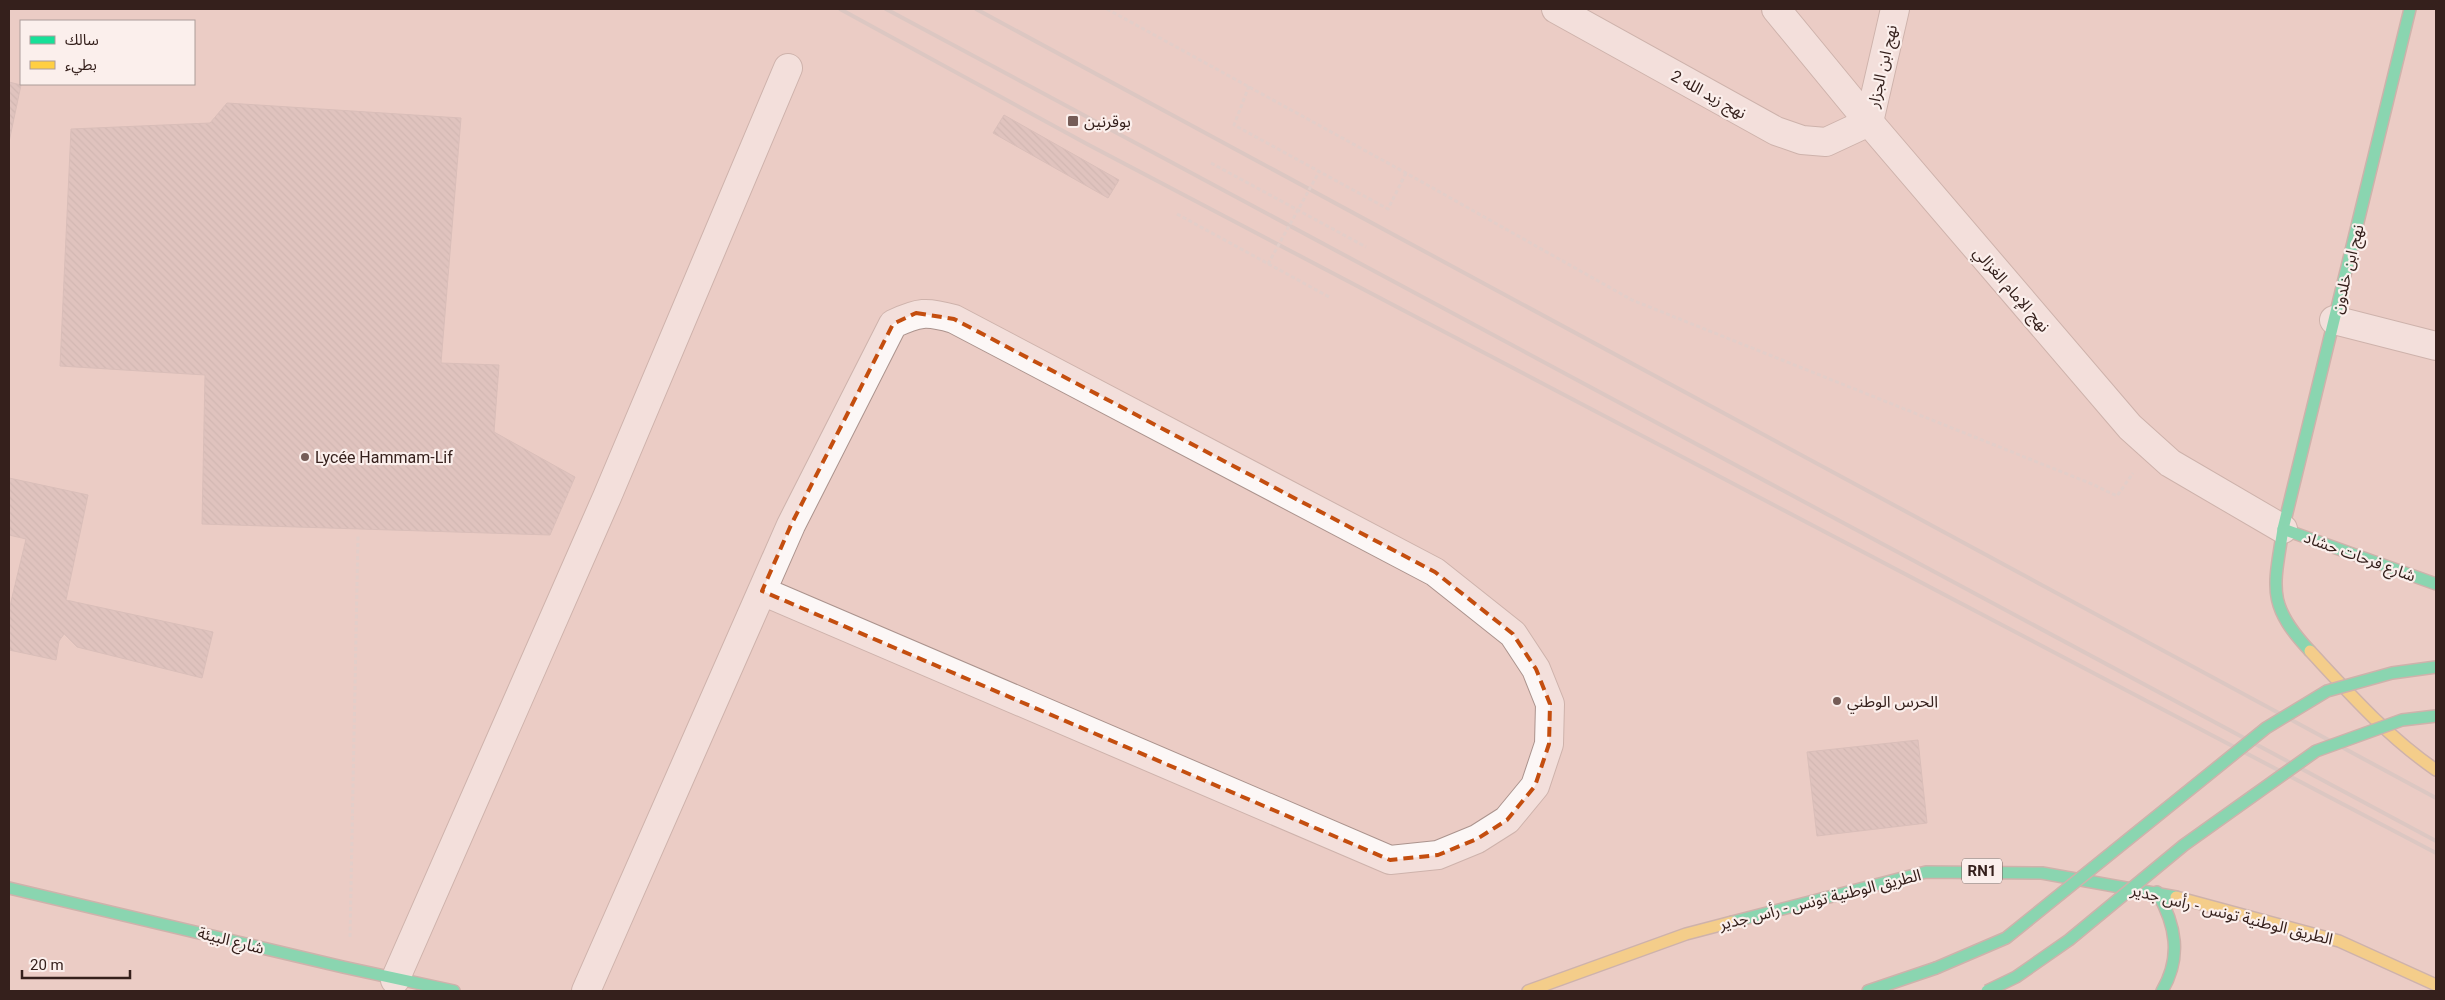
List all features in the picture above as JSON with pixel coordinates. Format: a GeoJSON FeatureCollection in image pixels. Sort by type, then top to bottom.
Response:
{"type":"FeatureCollection","features":[{"type":"Feature","properties":{"kind":"main road","name":"نهج ابن خلدون"},"geometry":{"type":"LineString","coordinates":[[2410,9],[2283,529],[2275,577],[2276,600],[2287,624],[2372,719],[2412,754],[2436,770]]}},
{"type":"Feature","properties":{"kind":"main road","name":"شارع فرحات حشاد"},"geometry":{"type":"LineString","coordinates":[[2283,529],[2436,584]]}},
{"type":"Feature","properties":{"kind":"main road"},"geometry":{"type":"LineString","coordinates":[[1868,991],[1936,968],[2006,938],[2266,728],[2327,691],[2392,673],[2436,667]]}},
{"type":"Feature","properties":{"kind":"main road"},"geometry":{"type":"LineString","coordinates":[[1987,991],[2016,977],[2069,940],[2184,844],[2316,751],[2402,720],[2436,716]]}},
{"type":"Feature","properties":{"kind":"main road","name":"الطريق الوطنية تونس - رأس جدير"},"geometry":{"type":"LineString","coordinates":[[1528,991],[1686,934],[1926,872],[2042,873],[2157,892],[2339,941],[2436,985]]}},
{"type":"Feature","properties":{"kind":"main road","name":"شارع البيئة"},"geometry":{"type":"LineString","coordinates":[[9,888],[128,915],[349,970],[454,991]]}},
{"type":"Feature","properties":{"kind":"main road"},"geometry":{"type":"LineString","coordinates":[[2157,892],[2168,909],[2174,928],[2176,949],[2172,970],[2162,991]]}},
{"type":"Feature","properties":{"kind":"street","name":"نهج زيد الله 2"},"geometry":{"type":"LineString","coordinates":[[1556,9],[1776,131],[1802,140],[1826,142],[1868,122]]}},
{"type":"Feature","properties":{"kind":"street","name":"نهج الإمام الغزالي"},"geometry":{"type":"LineString","coordinates":[[1776,9],[1868,122],[2130,427],[2151,448],[2170,463],[2283,529]]}},
{"type":"Feature","properties":{"kind":"street","name":"نهج ابن الجزار"},"geometry":{"type":"LineString","coordinates":[[1868,122],[1895,9]]}},
{"type":"Feature","properties":{"kind":"street"},"geometry":{"type":"LineString","coordinates":[[395,980],[607,497],[788,68]]}},
{"type":"Feature","properties":{"kind":"street"},"geometry":{"type":"LineString","coordinates":[[586,991],[791,525],[893,324],[916,313],[932,313],[954,319],[1435,572],[1513,634],[1536,669],[1550,704],[1549,744],[1535,786],[1507,820],[1478,839],[1438,855],[1390,860],[762,591]]}},
{"type":"Feature","properties":{"kind":"street"},"geometry":{"type":"LineString","coordinates":[[2334,320],[2436,346]]}},
{"type":"Feature","properties":{"kind":"path"},"geometry":{"type":"LineString","coordinates":[[1107,9],[1406,172],[1632,300],[2092,484],[2117,496],[2151,448]]}},
{"type":"Feature","properties":{"kind":"path"},"geometry":{"type":"LineString","coordinates":[[1249,86],[1234,125],[1319,172],[1388,209],[1406,172]]}},
{"type":"Feature","properties":{"kind":"path"},"geometry":{"type":"LineString","coordinates":[[1211,163],[1366,247]]}},
{"type":"Feature","properties":{"kind":"path"},"geometry":{"type":"LineString","coordinates":[[1268,264],[1319,172]]}},
{"type":"Feature","properties":{"kind":"path"},"geometry":{"type":"LineString","coordinates":[[1177,214],[1331,298]]}},
{"type":"Feature","properties":{"kind":"path"},"geometry":{"type":"LineString","coordinates":[[349,970],[358,535]]}},
{"type":"Feature","properties":{"kind":"highlighted area"},"geometry":{"type":"Polygon","coordinates":[[[916,313],[954,319],[1435,572],[1513,634],[1536,669],[1550,704],[1549,744],[1535,786],[1507,820],[1477,839],[1438,855],[1390,860],[762,591],[791,525],[893,324],[916,313]]]}},
{"type":"Feature","properties":{"kind":"building"},"geometry":{"type":"Polygon","coordinates":[[[9,82],[21,85],[9,142],[9,82]]]}},
{"type":"Feature","properties":{"kind":"building"},"geometry":{"type":"Polygon","coordinates":[[[227,103],[461,118],[441,363],[499,365],[494,432],[575,477],[550,535],[202,524],[205,375],[60,366],[71,129],[210,123],[227,103]]]}},
{"type":"Feature","properties":{"kind":"building"},"geometry":{"type":"Polygon","coordinates":[[[1004,115],[1119,180],[1108,198],[993,133],[1004,115]]]}},
{"type":"Feature","properties":{"kind":"building"},"geometry":{"type":"Polygon","coordinates":[[[9,478],[88,495],[66,600],[213,632],[202,678],[77,647],[64,634],[59,641],[56,660],[9,650],[9,610],[26,539],[9,535],[9,478]]]}},
{"type":"Feature","properties":{"kind":"building"},"geometry":{"type":"Polygon","coordinates":[[[1918,740],[1927,823],[1817,836],[1807,752],[1918,740]]]}},
{"type":"Feature","properties":{"kind":"railway"},"geometry":{"type":"LineString","coordinates":[[840,9],[1087,144],[2436,853]]}},
{"type":"Feature","properties":{"kind":"railway"},"geometry":{"type":"LineString","coordinates":[[886,9],[2436,841]]}},
{"type":"Feature","properties":{"kind":"railway"},"geometry":{"type":"LineString","coordinates":[[976,9],[2436,798]]}},
{"type":"Feature","properties":{"kind":"traffic: fast"},"geometry":{"type":"LineString","coordinates":[[2310,651],[2296,635],[2280,607],[2276,581],[2277,566],[2283,529],[2410,9]]}},
{"type":"Feature","properties":{"kind":"traffic: fast"},"geometry":{"type":"LineString","coordinates":[[2283,529],[2436,584]]}},
{"type":"Feature","properties":{"kind":"traffic: fast"},"geometry":{"type":"LineString","coordinates":[[1936,968],[2006,938],[2266,728],[2327,691],[2392,673],[2436,667]]}},
{"type":"Feature","properties":{"kind":"traffic: fast"},"geometry":{"type":"LineString","coordinates":[[1987,991],[2016,977],[2069,940],[2184,845],[2316,751],[2402,720],[2436,716]]}},
{"type":"Feature","properties":{"kind":"traffic: fast"},"geometry":{"type":"LineString","coordinates":[[1732,922],[1926,872],[2042,873],[2176,897]]}},
{"type":"Feature","properties":{"kind":"traffic: fast"},"geometry":{"type":"LineString","coordinates":[[9,888],[343,967],[454,991]]}},
{"type":"Feature","properties":{"kind":"traffic: fast"},"geometry":{"type":"LineString","coordinates":[[2157,892],[2169,917],[2174,941],[2172,966],[2162,991]]}},
{"type":"Feature","properties":{"kind":"traffic: fast"},"geometry":{"type":"LineString","coordinates":[[1868,991],[1936,968]]}},
{"type":"Feature","properties":{"kind":"traffic: slow"},"geometry":{"type":"LineString","coordinates":[[2310,651],[2385,729],[2436,770]]}},
{"type":"Feature","properties":{"kind":"traffic: slow"},"geometry":{"type":"LineString","coordinates":[[2176,897],[2339,941],[2436,985]]}},
{"type":"Feature","properties":{"kind":"traffic: slow"},"geometry":{"type":"LineString","coordinates":[[1528,991],[1686,934],[1732,922]]}},
{"type":"Feature","properties":{"kind":"place","name":"بوقرنين"},"geometry":{"type":"Point","coordinates":[1073,121]}},
{"type":"Feature","properties":{"kind":"place","name":"Lycée Hammam-Lif"},"geometry":{"type":"Point","coordinates":[305,457]}},
{"type":"Feature","properties":{"kind":"place","name":"الحرس الوطني"},"geometry":{"type":"Point","coordinates":[1837,701]}}]}
